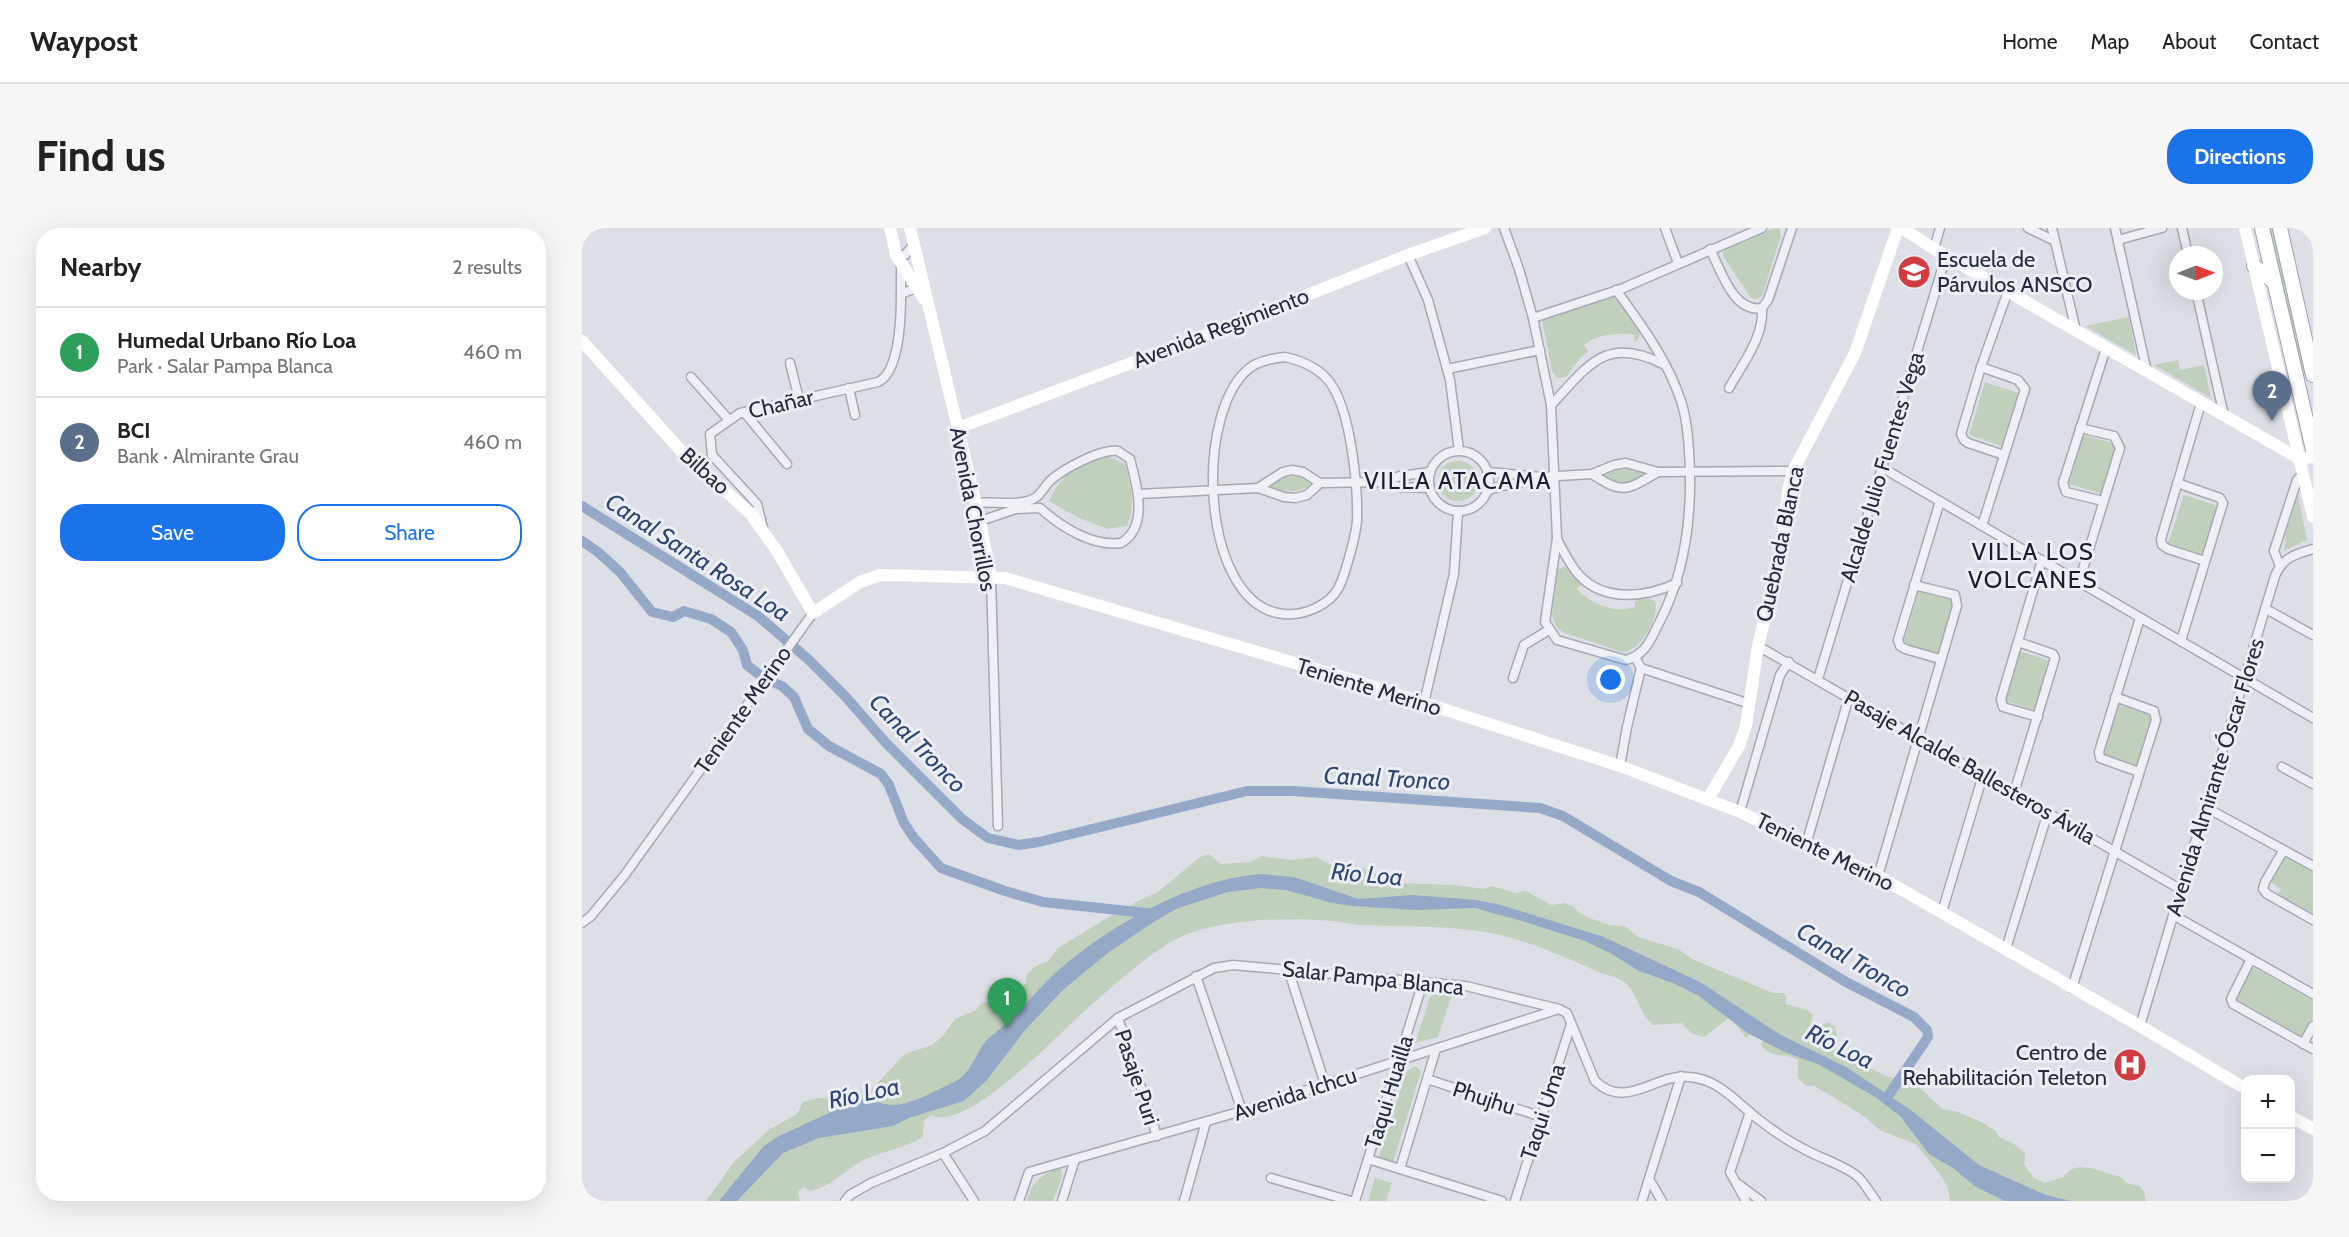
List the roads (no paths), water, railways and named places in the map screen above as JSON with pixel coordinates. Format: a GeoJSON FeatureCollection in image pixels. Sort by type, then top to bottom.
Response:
{"type":"FeatureCollection","features":[{"type":"Feature","properties":{"kind":"main road"},"geometry":{"type":"LineString","coordinates":[[2262,228],[2313,450]]}},
{"type":"Feature","properties":{"kind":"main road"},"geometry":{"type":"LineString","coordinates":[[2280,228],[2313,375]]}},
{"type":"Feature","properties":{"kind":"main road"},"geometry":{"type":"LineString","coordinates":[[2254,266],[2274,282]]}},
{"type":"Feature","properties":{"kind":"street"},"geometry":{"type":"LineString","coordinates":[[890,228],[899,259],[928,303]]}},
{"type":"Feature","properties":{"kind":"street","name":"Avenida Chorrillos"},"geometry":{"type":"LineString","coordinates":[[910,228],[980,521],[990,578],[998,826]]}},
{"type":"Feature","properties":{"kind":"street","name":"Avenida Regimiento"},"geometry":{"type":"LineString","coordinates":[[958,428],[1214,332],[1408,255],[1485,228]]}},
{"type":"Feature","properties":{"kind":"street"},"geometry":{"type":"LineString","coordinates":[[1504,228],[1533,318],[1551,405],[1557,538],[1545,622],[1557,640],[1626,660],[1635,657],[1647,647],[1677,583],[1685,550],[1690,506],[1690,471],[1688,438],[1682,402],[1665,365],[1616,290]]}},
{"type":"Feature","properties":{"kind":"street"},"geometry":{"type":"LineString","coordinates":[[1665,228],[1678,263]]}},
{"type":"Feature","properties":{"kind":"street"},"geometry":{"type":"LineString","coordinates":[[1533,318],[1616,290],[1762,228]]}},
{"type":"Feature","properties":{"kind":"street"},"geometry":{"type":"LineString","coordinates":[[1729,388],[1759,335],[1763,318],[1762,308],[1768,300],[1792,228]]}},
{"type":"Feature","properties":{"kind":"street"},"geometry":{"type":"LineString","coordinates":[[1900,228],[2224,417],[2300,459],[2313,457]]}},
{"type":"Feature","properties":{"kind":"street","name":"Quebrada Blanca"},"geometry":{"type":"LineString","coordinates":[[1708,799],[1738,746],[1750,704],[1758,646],[1782,550],[1788,490],[1793,471],[1855,353],[1900,228]]}},
{"type":"Feature","properties":{"kind":"street"},"geometry":{"type":"LineString","coordinates":[[1934,249],[1940,228]]}},
{"type":"Feature","properties":{"kind":"street"},"geometry":{"type":"LineString","coordinates":[[2028,228],[2055,241]]}},
{"type":"Feature","properties":{"kind":"street"},"geometry":{"type":"LineString","coordinates":[[2052,228],[2076,331]]}},
{"type":"Feature","properties":{"kind":"street"},"geometry":{"type":"LineString","coordinates":[[2115,228],[2147,372]]}},
{"type":"Feature","properties":{"kind":"street"},"geometry":{"type":"LineString","coordinates":[[2118,240],[2162,228]]}},
{"type":"Feature","properties":{"kind":"street"},"geometry":{"type":"LineString","coordinates":[[2182,228],[2186,246]]}},
{"type":"Feature","properties":{"kind":"street"},"geometry":{"type":"LineString","coordinates":[[2245,228],[2313,518]]}},
{"type":"Feature","properties":{"kind":"street"},"geometry":{"type":"LineString","coordinates":[[899,259],[914,244]]}},
{"type":"Feature","properties":{"kind":"street"},"geometry":{"type":"LineString","coordinates":[[1710,249],[1734,295],[1745,307],[1762,308]]}},
{"type":"Feature","properties":{"kind":"street"},"geometry":{"type":"LineString","coordinates":[[1408,255],[1428,300],[1447,369],[1459,450]]}},
{"type":"Feature","properties":{"kind":"street","name":"Alcalde Julio Fuentes Vega"},"geometry":{"type":"LineString","coordinates":[[1818,679],[1946,256]]}},
{"type":"Feature","properties":{"kind":"street","name":"Chañar"},"geometry":{"type":"LineString","coordinates":[[764,531],[756,504],[712,455],[710,434],[728,419],[744,412],[878,382],[887,375],[901,330],[899,259]]}},
{"type":"Feature","properties":{"kind":"street"},"geometry":{"type":"LineString","coordinates":[[901,294],[916,288]]}},
{"type":"Feature","properties":{"kind":"street"},"geometry":{"type":"LineString","coordinates":[[2004,455],[1968,443],[1961,434],[1981,367],[2008,291]]}},
{"type":"Feature","properties":{"kind":"street"},"geometry":{"type":"LineString","coordinates":[[2198,300],[2224,417]]}},
{"type":"Feature","properties":{"kind":"street","name":"Bilbao"},"geometry":{"type":"LineString","coordinates":[[582,341],[684,454],[738,501],[764,531],[813,613]]}},
{"type":"Feature","properties":{"kind":"street"},"geometry":{"type":"LineString","coordinates":[[2103,501],[2066,492],[2063,483],[2106,348]]}},
{"type":"Feature","properties":{"kind":"street"},"geometry":{"type":"LineString","coordinates":[[1447,369],[1540,350]]}},
{"type":"Feature","properties":{"kind":"street"},"geometry":{"type":"LineString","coordinates":[[1551,405],[1579,373],[1604,355],[1634,352],[1665,365]]}},
{"type":"Feature","properties":{"kind":"street"},"geometry":{"type":"LineString","coordinates":[[1277,358],[1292,359],[1308,364],[1323,374],[1332,385],[1347,425],[1357,523],[1339,587],[1331,598],[1315,609],[1284,614],[1266,609],[1242,591],[1224,552],[1217,527],[1213,489],[1216,442],[1230,395],[1242,376],[1253,366],[1277,358]]}},
{"type":"Feature","properties":{"kind":"street"},"geometry":{"type":"LineString","coordinates":[[790,363],[799,399]]}},
{"type":"Feature","properties":{"kind":"street"},"geometry":{"type":"LineString","coordinates":[[1981,367],[2018,380],[2025,389],[1982,526]]}},
{"type":"Feature","properties":{"kind":"street"},"geometry":{"type":"LineString","coordinates":[[691,378],[728,419]]}},
{"type":"Feature","properties":{"kind":"street"},"geometry":{"type":"LineString","coordinates":[[849,388],[855,415]]}},
{"type":"Feature","properties":{"kind":"street"},"geometry":{"type":"LineString","coordinates":[[2201,403],[2161,539],[2162,545],[2168,549],[2205,561]]}},
{"type":"Feature","properties":{"kind":"street"},"geometry":{"type":"LineString","coordinates":[[744,412],[787,464]]}},
{"type":"Feature","properties":{"kind":"street"},"geometry":{"type":"LineString","coordinates":[[2079,582],[2120,448],[2114,436],[2080,428]]}},
{"type":"Feature","properties":{"kind":"street"},"geometry":{"type":"LineString","coordinates":[[975,503],[1022,502],[1039,495],[1049,482],[1068,468],[1112,450],[1130,459],[1138,494],[1136,528],[1129,538],[1117,544],[1098,542],[1076,533],[1057,523],[1040,508],[1016,509],[980,521]]}},
{"type":"Feature","properties":{"kind":"street"},"geometry":{"type":"LineString","coordinates":[[1488,491],[1488,472],[1477,456],[1459,450],[1441,456],[1430,472],[1429,488],[1440,505],[1458,512],[1476,506],[1488,491],[1505,484],[1527,483],[1555,475],[1592,474],[1626,463],[1658,472],[1793,471]]}},
{"type":"Feature","properties":{"kind":"street"},"geometry":{"type":"LineString","coordinates":[[1881,467],[2313,718]]}},
{"type":"Feature","properties":{"kind":"street"},"geometry":{"type":"LineString","coordinates":[[1258,488],[1283,472],[1292,470],[1303,472],[1320,483],[1383,482],[1400,487],[1429,488]]}},
{"type":"Feature","properties":{"kind":"street"},"geometry":{"type":"LineString","coordinates":[[1383,482],[1400,476],[1430,472]]}},
{"type":"Feature","properties":{"kind":"street"},"geometry":{"type":"LineString","coordinates":[[1488,472],[1542,477]]}},
{"type":"Feature","properties":{"kind":"street"},"geometry":{"type":"LineString","coordinates":[[1592,474],[1610,486],[1620,489],[1634,486],[1658,472]]}},
{"type":"Feature","properties":{"kind":"street"},"geometry":{"type":"LineString","coordinates":[[2303,474],[2297,480],[2274,551],[2280,566],[2290,556],[2313,549]]}},
{"type":"Feature","properties":{"kind":"street"},"geometry":{"type":"LineString","coordinates":[[1138,494],[1258,488],[1284,497],[1295,498],[1307,495],[1320,483]]}},
{"type":"Feature","properties":{"kind":"street"},"geometry":{"type":"LineString","coordinates":[[2178,483],[2220,498],[2223,502],[2181,641]]}},
{"type":"Feature","properties":{"kind":"street"},"geometry":{"type":"LineString","coordinates":[[1039,495],[1040,508]]}},
{"type":"Feature","properties":{"kind":"street"},"geometry":{"type":"LineString","coordinates":[[1940,501],[1898,640],[1900,646],[1940,659]]}},
{"type":"Feature","properties":{"kind":"street"},"geometry":{"type":"LineString","coordinates":[[1424,703],[1454,574],[1458,512]]}},
{"type":"Feature","properties":{"kind":"street"},"geometry":{"type":"LineString","coordinates":[[1557,538],[1564,554],[1579,575],[1602,590],[1618,595],[1657,592],[1677,583]]}},
{"type":"Feature","properties":{"kind":"street"},"geometry":{"type":"LineString","coordinates":[[2038,717],[2003,707],[2001,704],[2042,560]]}},
{"type":"Feature","properties":{"kind":"street","name":"Avenida Almirante Óscar Flores"},"geometry":{"type":"LineString","coordinates":[[2140,1026],[2244,678],[2280,566]]}},
{"type":"Feature","properties":{"kind":"street","name":"Teniente Merino"},"geometry":{"type":"LineString","coordinates":[[582,923],[591,916],[624,876],[813,613],[860,582],[880,574],[1005,578],[1356,681],[1620,766],[1740,812],[1807,841],[1878,876],[2241,1086]]}},
{"type":"Feature","properties":{"kind":"street"},"geometry":{"type":"LineString","coordinates":[[1878,876],[1940,659],[1958,606],[1955,595],[1914,585]]}},
{"type":"Feature","properties":{"kind":"street"},"geometry":{"type":"LineString","coordinates":[[2266,609],[2313,635]]}},
{"type":"Feature","properties":{"kind":"street"},"geometry":{"type":"LineString","coordinates":[[2139,772],[2105,761],[2100,758],[2099,752],[2140,618]]}},
{"type":"Feature","properties":{"kind":"street"},"geometry":{"type":"LineString","coordinates":[[1514,678],[1524,645],[1549,630]]}},
{"type":"Feature","properties":{"kind":"street"},"geometry":{"type":"LineString","coordinates":[[2014,793],[2055,658],[2053,654],[2018,642]]}},
{"type":"Feature","properties":{"kind":"street","name":"Pasaje Alcalde Ballesteros Ávila"},"geometry":{"type":"LineString","coordinates":[[1758,646],[2180,889]]}},
{"type":"Feature","properties":{"kind":"street"},"geometry":{"type":"LineString","coordinates":[[1620,766],[1641,668],[1635,657]]}},
{"type":"Feature","properties":{"kind":"street"},"geometry":{"type":"LineString","coordinates":[[1740,812],[1780,675],[1789,662]]}},
{"type":"Feature","properties":{"kind":"street"},"geometry":{"type":"LineString","coordinates":[[1641,668],[1750,704]]}},
{"type":"Feature","properties":{"kind":"street"},"geometry":{"type":"LineString","coordinates":[[1807,841],[1849,697]]}},
{"type":"Feature","properties":{"kind":"street"},"geometry":{"type":"LineString","coordinates":[[2073,988],[2156,715],[2154,711],[2115,697]]}},
{"type":"Feature","properties":{"kind":"street"},"geometry":{"type":"LineString","coordinates":[[2282,767],[2312,781]]}},
{"type":"Feature","properties":{"kind":"street"},"geometry":{"type":"LineString","coordinates":[[1942,912],[1983,775]]}},
{"type":"Feature","properties":{"kind":"street"},"geometry":{"type":"LineString","coordinates":[[2207,808],[2313,866]]}},
{"type":"Feature","properties":{"kind":"street"},"geometry":{"type":"LineString","coordinates":[[2006,949],[2048,812]]}},
{"type":"Feature","properties":{"kind":"street"},"geometry":{"type":"LineString","coordinates":[[2283,851],[2263,889],[2267,894],[2313,920]]}},
{"type":"Feature","properties":{"kind":"street"},"geometry":{"type":"LineString","coordinates":[[2173,915],[2313,994]]}},
{"type":"Feature","properties":{"kind":"street"},"geometry":{"type":"LineString","coordinates":[[2251,959],[2232,993],[2233,1004],[2313,1049]]}},
{"type":"Feature","properties":{"kind":"street","name":"Salar Pampa Blanca"},"geometry":{"type":"LineString","coordinates":[[850,1199],[872,1183],[943,1153],[985,1131],[1118,1018],[1214,968],[1233,965],[1466,986],[1559,1009]]}},
{"type":"Feature","properties":{"kind":"street"},"geometry":{"type":"LineString","coordinates":[[1288,969],[1325,1084]]}},
{"type":"Feature","properties":{"kind":"street"},"geometry":{"type":"LineString","coordinates":[[1196,976],[1242,1111]]}},
{"type":"Feature","properties":{"kind":"street","name":"Taqui Huailla"},"geometry":{"type":"LineString","coordinates":[[1353,1201],[1400,1060],[1423,982]]}},
{"type":"Feature","properties":{"kind":"street"},"geometry":{"type":"LineString","coordinates":[[1559,1009],[1567,1012],[1595,1081],[1604,1088],[1626,1093],[1681,1076],[1697,1078],[1726,1090],[1750,1112],[1803,1149],[1856,1175],[1876,1201]]}},
{"type":"Feature","properties":{"kind":"street","name":"Avenida Ichcu"},"geometry":{"type":"LineString","coordinates":[[1020,1201],[1029,1173],[1242,1111],[1559,1009]]}},
{"type":"Feature","properties":{"kind":"street","name":"Pasaje Puri"},"geometry":{"type":"LineString","coordinates":[[1118,1018],[1157,1136]]}},
{"type":"Feature","properties":{"kind":"street","name":"Taqui Uma"},"geometry":{"type":"LineString","coordinates":[[1515,1201],[1571,1024]]}},
{"type":"Feature","properties":{"kind":"street"},"geometry":{"type":"LineString","coordinates":[[2303,1044],[2313,1026]]}},
{"type":"Feature","properties":{"kind":"street","name":"Taqui Huailla"},"geometry":{"type":"LineString","coordinates":[[1400,1169],[1436,1049]]}},
{"type":"Feature","properties":{"kind":"street"},"geometry":{"type":"LineString","coordinates":[[1642,1201],[1681,1076]]}},
{"type":"Feature","properties":{"kind":"street","name":"Phujhu"},"geometry":{"type":"LineString","coordinates":[[1427,1079],[1542,1117]]}},
{"type":"Feature","properties":{"kind":"street"},"geometry":{"type":"LineString","coordinates":[[1746,1201],[1730,1172],[1750,1112]]}},
{"type":"Feature","properties":{"kind":"street"},"geometry":{"type":"LineString","coordinates":[[2295,1119],[2313,1129]]}},
{"type":"Feature","properties":{"kind":"street"},"geometry":{"type":"LineString","coordinates":[[1184,1201],[1206,1122]]}},
{"type":"Feature","properties":{"kind":"street"},"geometry":{"type":"LineString","coordinates":[[943,1153],[974,1201]]}},
{"type":"Feature","properties":{"kind":"street"},"geometry":{"type":"LineString","coordinates":[[1062,1201],[1075,1159]]}},
{"type":"Feature","properties":{"kind":"street"},"geometry":{"type":"LineString","coordinates":[[1368,1159],[1502,1201]]}},
{"type":"Feature","properties":{"kind":"street"},"geometry":{"type":"LineString","coordinates":[[1271,1178],[1353,1201]]}},
{"type":"Feature","properties":{"kind":"street"},"geometry":{"type":"LineString","coordinates":[[1649,1179],[1662,1201]]}},
{"type":"Feature","properties":{"kind":"street"},"geometry":{"type":"LineString","coordinates":[[1736,1182],[1761,1201]]}},
{"type":"Feature","properties":{"kind":"water"},"geometry":{"type":"Polygon","coordinates":[[[1260,874],[1294,877],[1358,899],[1413,895],[1476,900],[1501,905],[1604,937],[1702,983],[1779,1034],[1846,1067],[1912,1111],[1979,1165],[2046,1195],[2071,1201],[2005,1201],[1976,1187],[1953,1168],[1929,1154],[1900,1116],[1875,1097],[1820,1065],[1785,1052],[1749,1034],[1699,996],[1673,983],[1639,971],[1585,941],[1475,908],[1416,910],[1352,906],[1286,890],[1261,888],[1228,892],[1178,908],[1109,952],[1063,990],[1026,1029],[986,1081],[964,1101],[909,1118],[893,1126],[819,1138],[783,1153],[737,1201],[719,1201],[763,1147],[779,1136],[857,1100],[897,1105],[927,1095],[956,1081],[966,1073],[989,1038],[1007,1023],[1054,974],[1104,935],[1128,920],[1181,894],[1234,878],[1260,874]]]}},
{"type":"Feature","properties":{"kind":"waterway","name":"Canal Tronco"},"geometry":{"type":"LineString","coordinates":[[582,506],[758,616],[809,660],[845,696],[886,743],[962,819],[988,838],[1018,845],[1039,842],[1247,791],[1293,791],[1540,808],[1563,816],[1671,881],[1699,892],[1846,982],[1914,1017],[1927,1030],[1928,1037],[1886,1099]]}},
{"type":"Feature","properties":{"kind":"waterway"},"geometry":{"type":"LineString","coordinates":[[582,541],[620,572],[652,612],[673,617],[684,611],[711,619],[731,632],[743,650],[747,665],[765,679],[782,686],[794,697],[808,729],[829,746],[881,774],[889,785],[904,823],[914,838],[941,868],[1043,902],[1156,914]]}},
{"type":"Feature","properties":{"kind":"place","name":"Escuela de Párvulos ANSCO"},"geometry":{"type":"Point","coordinates":[1914,272]}},
{"type":"Feature","properties":{"kind":"place","name":"BCI"},"geometry":{"type":"Point","coordinates":[2272,421]}},
{"type":"Feature","properties":{"kind":"place","name":"Humedal Urbano Río Loa"},"geometry":{"type":"Point","coordinates":[1007,1028]}},
{"type":"Feature","properties":{"kind":"place","name":"Centro de Rehabilitación Teleton"},"geometry":{"type":"Point","coordinates":[2130,1065]}},
{"type":"Feature","properties":{"kind":"district","name":"VILLA ATACAMA"},"geometry":{"type":"Point","coordinates":[1458,480]}},
{"type":"Feature","properties":{"kind":"district","name":"VILLA LOS VOLCANES"},"geometry":{"type":"Point","coordinates":[2033,565]}},
{"type":"Feature","properties":{"kind":"water label","name":"Canal Santa Rosa Loa"},"geometry":{"type":"Point","coordinates":[698,557]}},
{"type":"Feature","properties":{"kind":"water label","name":"Río Loa"},"geometry":{"type":"Point","coordinates":[1367,874]}},
{"type":"Feature","properties":{"kind":"water label","name":"Río Loa"},"geometry":{"type":"Point","coordinates":[1840,1046]}},
{"type":"Feature","properties":{"kind":"water label","name":"Río Loa"},"geometry":{"type":"Point","coordinates":[864,1093]}}]}
